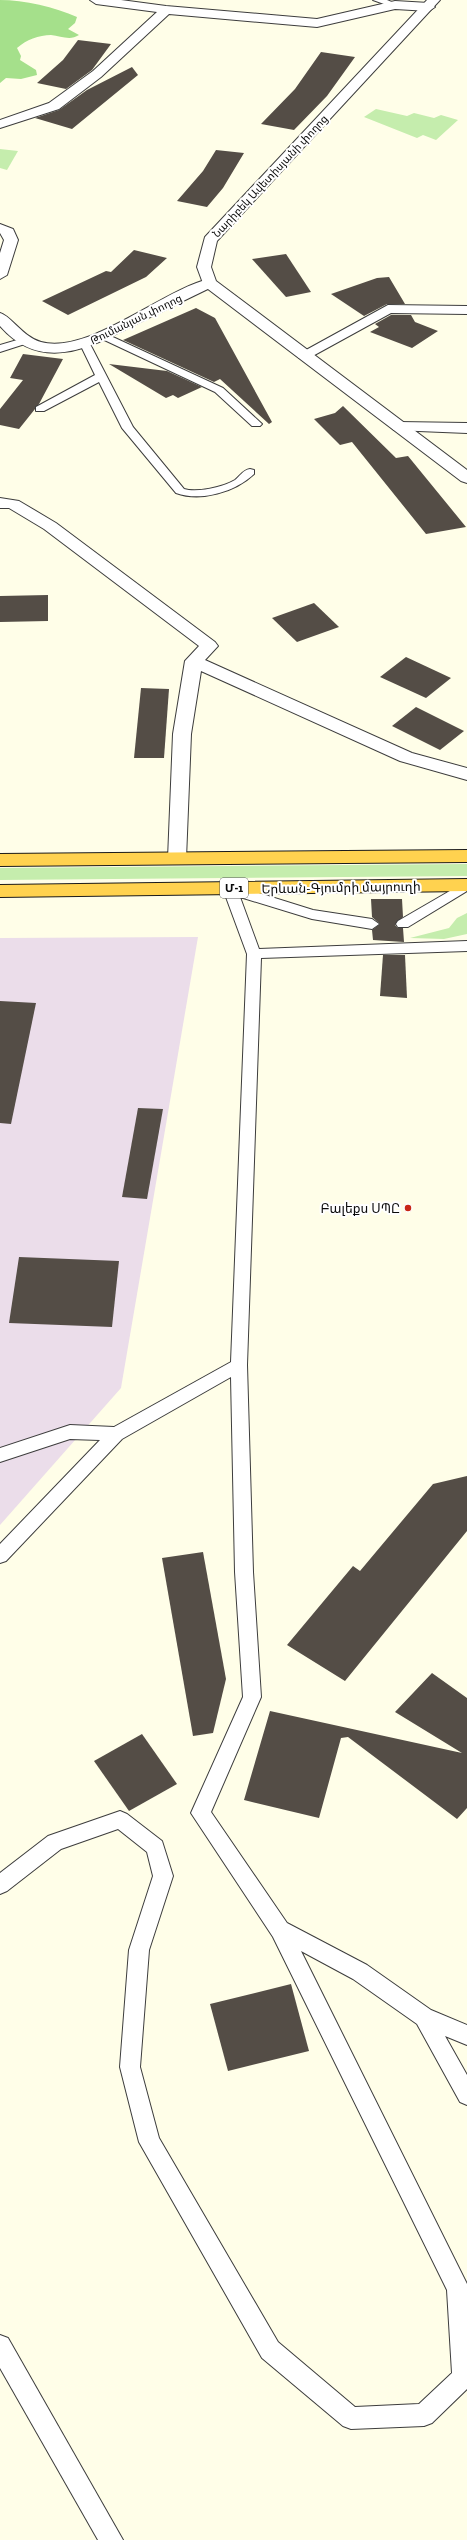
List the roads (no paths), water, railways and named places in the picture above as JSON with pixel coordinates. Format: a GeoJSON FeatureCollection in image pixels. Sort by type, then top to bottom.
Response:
{"type":"FeatureCollection","features":[{"type":"Feature","properties":{"kind":"highway","name":"Մ-1"},"geometry":{"type":"LineString","coordinates":[[0,860],[467,856]]}},
{"type":"Feature","properties":{"kind":"highway","name":"Երևան-Գյումրի մայրուղի"},"geometry":{"type":"LineString","coordinates":[[0,891],[467,885]]}},
{"type":"Feature","properties":{"kind":"street"},"geometry":{"type":"LineString","coordinates":[[96,0],[166,10],[317,23],[395,5],[431,3]]}},
{"type":"Feature","properties":{"kind":"street","name":"Նարիբեկ Ավետիսյանի փողոց"},"geometry":{"type":"LineString","coordinates":[[209,283],[204,267],[210,240],[431,3]]}},
{"type":"Feature","properties":{"kind":"street"},"geometry":{"type":"LineString","coordinates":[[0,124],[54,106],[97,74],[166,10]]}},
{"type":"Feature","properties":{"kind":"street"},"geometry":{"type":"LineString","coordinates":[[0,228],[8,232],[11,240],[0,276]]}},
{"type":"Feature","properties":{"kind":"street"},"geometry":{"type":"LineString","coordinates":[[209,283],[467,478]]}},
{"type":"Feature","properties":{"kind":"street","name":"Թումանյան փողոց"},"geometry":{"type":"LineString","coordinates":[[0,317],[15,334],[24,341],[37,346],[55,348],[85,344],[209,283]]}},
{"type":"Feature","properties":{"kind":"street"},"geometry":{"type":"LineString","coordinates":[[304,355],[388,309],[467,310]]}},
{"type":"Feature","properties":{"kind":"street"},"geometry":{"type":"LineString","coordinates":[[399,427],[467,428]]}},
{"type":"Feature","properties":{"kind":"street"},"geometry":{"type":"LineString","coordinates":[[0,503],[13,504],[50,526],[209,646],[194,661],[182,734],[177,859]]}},
{"type":"Feature","properties":{"kind":"street"},"geometry":{"type":"LineString","coordinates":[[194,661],[406,757],[467,774]]}},
{"type":"Feature","properties":{"kind":"lane"},"geometry":{"type":"LineString","coordinates":[[377,0],[395,5]]}},
{"type":"Feature","properties":{"kind":"lane"},"geometry":{"type":"LineString","coordinates":[[102,335],[219,390],[256,424]]}},
{"type":"Feature","properties":{"kind":"lane"},"geometry":{"type":"LineString","coordinates":[[0,348],[24,341]]}},
{"type":"Feature","properties":{"kind":"lane"},"geometry":{"type":"LineString","coordinates":[[85,344],[128,428],[180,491],[189,494],[211,491],[238,483],[250,472]]}},
{"type":"Feature","properties":{"kind":"lane"},"geometry":{"type":"LineString","coordinates":[[40,408],[101,376]]}},
{"type":"Feature","properties":{"kind":"lane"},"geometry":{"type":"LineString","coordinates":[[403,924],[467,885]]}},
{"type":"Feature","properties":{"kind":"lane"},"geometry":{"type":"LineString","coordinates":[[230,888],[312,914],[372,924]]}},
{"type":"Feature","properties":{"kind":"lane"},"geometry":{"type":"LineString","coordinates":[[0,1885],[55,1842],[120,1820],[155,1847],[163,1876],[139,1950],[130,2067],[149,2142],[270,2350],[351,2418],[424,2415],[462,2378],[458,2289],[280,1930],[201,1813],[252,1697],[244,1572],[239,1365],[254,954],[230,888]]}},
{"type":"Feature","properties":{"kind":"lane"},"geometry":{"type":"LineString","coordinates":[[254,954],[467,946]]}},
{"type":"Feature","properties":{"kind":"lane"},"geometry":{"type":"LineString","coordinates":[[0,1556],[116,1434],[239,1365]]}},
{"type":"Feature","properties":{"kind":"lane"},"geometry":{"type":"LineString","coordinates":[[0,1455],[70,1432],[116,1434]]}},
{"type":"Feature","properties":{"kind":"lane"},"geometry":{"type":"LineString","coordinates":[[280,1930],[360,1972],[424,2017],[467,2035]]}},
{"type":"Feature","properties":{"kind":"lane"},"geometry":{"type":"LineString","coordinates":[[424,2017],[467,2095]]}},
{"type":"Feature","properties":{"kind":"lane"},"geometry":{"type":"LineString","coordinates":[[0,2346],[111,2540]]}},
{"type":"Feature","properties":{"kind":"place","name":"Բալեքս ՍՊԸ"},"geometry":{"type":"Point","coordinates":[408,1208]}}]}
